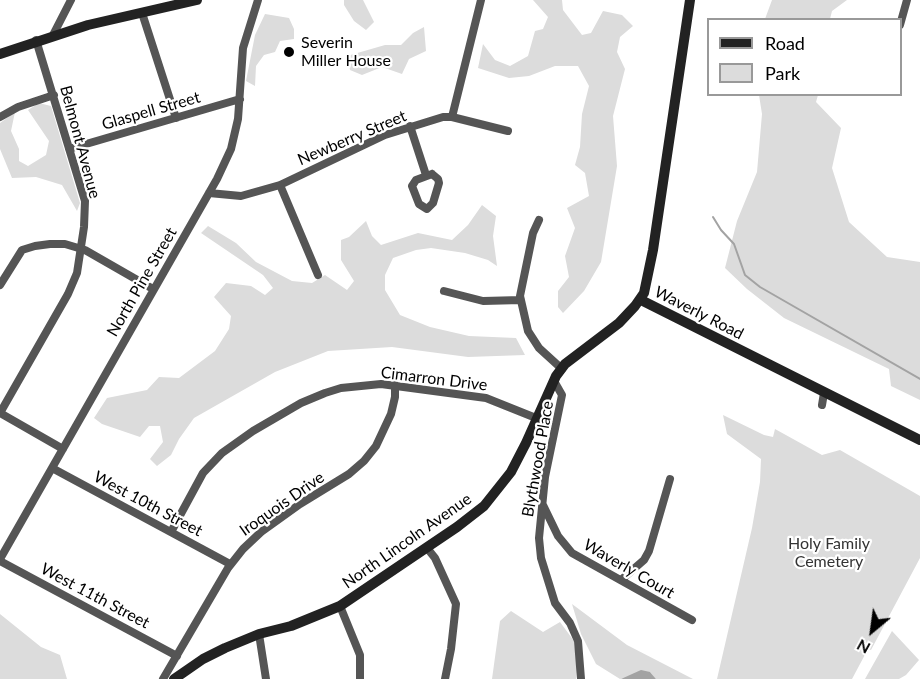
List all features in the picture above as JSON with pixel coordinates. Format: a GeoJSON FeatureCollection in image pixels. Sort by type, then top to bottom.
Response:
{"type":"FeatureCollection","features":[{"type":"Feature","properties":{"kind":"street"},"geometry":{"type":"LineString","coordinates":[[53,35],[72,0]]}},
{"type":"Feature","properties":{"kind":"street"},"geometry":{"type":"LineString","coordinates":[[0,54],[36,40],[88,25],[197,0]]}},
{"type":"Feature","properties":{"kind":"street","name":"North Pine Street"},"geometry":{"type":"LineString","coordinates":[[0,560],[209,193],[231,149],[238,119],[243,48],[258,0]]}},
{"type":"Feature","properties":{"kind":"street"},"geometry":{"type":"LineString","coordinates":[[452,117],[481,0]]}},
{"type":"Feature","properties":{"kind":"street","name":"Waverly Road"},"geometry":{"type":"LineString","coordinates":[[690,0],[653,250],[647,284],[641,300],[920,440]]}},
{"type":"Feature","properties":{"kind":"street"},"geometry":{"type":"LineString","coordinates":[[902,18],[907,0]]}},
{"type":"Feature","properties":{"kind":"street"},"geometry":{"type":"LineString","coordinates":[[142,13],[176,117]]}},
{"type":"Feature","properties":{"kind":"street","name":"Belmont Avenue"},"geometry":{"type":"LineString","coordinates":[[0,413],[68,294],[77,273],[81,249],[85,201],[36,40]]}},
{"type":"Feature","properties":{"kind":"street"},"geometry":{"type":"LineString","coordinates":[[0,117],[18,106],[54,95]]}},
{"type":"Feature","properties":{"kind":"street","name":"Glaspell Street"},"geometry":{"type":"LineString","coordinates":[[69,149],[240,99]]}},
{"type":"Feature","properties":{"kind":"street","name":"Newberry Street"},"geometry":{"type":"LineString","coordinates":[[209,193],[241,196],[280,185],[362,144],[410,126],[443,117],[452,117],[507,131]]}},
{"type":"Feature","properties":{"kind":"street"},"geometry":{"type":"LineString","coordinates":[[410,126],[426,175]]}},
{"type":"Feature","properties":{"kind":"street"},"geometry":{"type":"LineString","coordinates":[[426,175],[436,176],[439,183],[433,203],[428,209],[421,207],[412,190],[413,182],[426,175]]}},
{"type":"Feature","properties":{"kind":"street"},"geometry":{"type":"LineString","coordinates":[[280,185],[318,275]]}},
{"type":"Feature","properties":{"kind":"street"},"geometry":{"type":"LineString","coordinates":[[539,220],[533,233],[521,300],[528,331],[539,348],[562,369]]}},
{"type":"Feature","properties":{"kind":"street"},"geometry":{"type":"LineString","coordinates":[[0,285],[22,250],[35,246],[65,244],[81,249],[153,289]]}},
{"type":"Feature","properties":{"kind":"street"},"geometry":{"type":"LineString","coordinates":[[444,291],[483,301],[521,300]]}},
{"type":"Feature","properties":{"kind":"street","name":"North Lincoln Avenue"},"geometry":{"type":"LineString","coordinates":[[174,679],[203,659],[225,648],[260,634],[291,626],[340,606],[427,548],[483,506],[511,472],[554,381],[562,369],[619,323],[641,300]]}},
{"type":"Feature","properties":{"kind":"street","name":"Blythwood Place"},"geometry":{"type":"LineString","coordinates":[[554,381],[562,395],[542,502],[539,538],[541,558],[555,603],[570,623],[578,641],[581,679]]}},
{"type":"Feature","properties":{"kind":"street","name":"Cimarron Drive"},"geometry":{"type":"LineString","coordinates":[[171,532],[202,473],[222,453],[253,431],[301,403],[325,393],[362,384],[394,386],[486,398],[536,418]]}},
{"type":"Feature","properties":{"kind":"street","name":"Iroquois Drive"},"geometry":{"type":"LineString","coordinates":[[163,679],[230,564],[243,549],[261,532],[300,504],[349,474],[376,446],[391,414],[394,386]]}},
{"type":"Feature","properties":{"kind":"street"},"geometry":{"type":"LineString","coordinates":[[822,405],[824,393]]}},
{"type":"Feature","properties":{"kind":"street"},"geometry":{"type":"LineString","coordinates":[[0,413],[63,449]]}},
{"type":"Feature","properties":{"kind":"street","name":"West 10th Street"},"geometry":{"type":"LineString","coordinates":[[52,468],[230,564]]}},
{"type":"Feature","properties":{"kind":"street"},"geometry":{"type":"LineString","coordinates":[[621,580],[644,560],[650,551],[670,479]]}},
{"type":"Feature","properties":{"kind":"street","name":"Waverly Court"},"geometry":{"type":"LineString","coordinates":[[542,502],[554,529],[572,553],[692,620]]}},
{"type":"Feature","properties":{"kind":"street"},"geometry":{"type":"LineString","coordinates":[[427,548],[435,558],[456,604],[445,679]]}},
{"type":"Feature","properties":{"kind":"street","name":"West 11th Street"},"geometry":{"type":"LineString","coordinates":[[0,560],[177,656]]}},
{"type":"Feature","properties":{"kind":"street"},"geometry":{"type":"LineString","coordinates":[[340,606],[360,655],[360,679]]}},
{"type":"Feature","properties":{"kind":"street"},"geometry":{"type":"LineString","coordinates":[[260,634],[266,679]]}},
{"type":"Feature","properties":{"kind":"green space"},"geometry":{"type":"Polygon","coordinates":[[[344,0],[363,0],[374,22],[366,30],[354,21],[344,5],[344,0]]]}},
{"type":"Feature","properties":{"kind":"green space"},"geometry":{"type":"Polygon","coordinates":[[[533,0],[562,0],[563,10],[582,35],[591,33],[603,11],[622,15],[633,26],[620,37],[617,52],[625,69],[613,116],[617,166],[601,262],[584,291],[563,313],[558,307],[558,291],[569,277],[565,256],[575,228],[567,208],[589,196],[585,173],[575,165],[580,147],[582,114],[589,86],[578,66],[555,66],[529,76],[509,78],[478,68],[483,44],[495,60],[510,66],[528,56],[535,31],[543,29],[548,17],[533,0]]]}},
{"type":"Feature","properties":{"kind":"green space"},"geometry":{"type":"Polygon","coordinates":[[[772,0],[847,0],[832,11],[830,18],[765,18],[772,0]]]}},
{"type":"Feature","properties":{"kind":"green space"},"geometry":{"type":"Polygon","coordinates":[[[265,14],[289,18],[294,29],[294,39],[280,41],[275,52],[264,55],[256,66],[255,86],[246,81],[255,35],[265,14]]]}},
{"type":"Feature","properties":{"kind":"green space"},"geometry":{"type":"Polygon","coordinates":[[[424,27],[426,51],[409,59],[402,74],[382,67],[362,75],[350,70],[347,56],[385,45],[401,45],[413,33],[424,27]]]}},
{"type":"Feature","properties":{"kind":"green space"},"geometry":{"type":"Polygon","coordinates":[[[759,96],[818,96],[816,102],[841,128],[832,168],[849,222],[887,257],[920,262],[920,400],[891,386],[889,369],[784,318],[725,268],[737,221],[757,172],[762,114],[759,96]]]}},
{"type":"Feature","properties":{"kind":"green space"},"geometry":{"type":"Polygon","coordinates":[[[39,103],[51,106],[80,203],[77,211],[62,185],[36,177],[12,178],[0,149],[0,123],[15,112],[11,131],[19,149],[19,161],[28,166],[46,155],[49,141],[28,110],[39,103]]]}},
{"type":"Feature","properties":{"kind":"green space"},"geometry":{"type":"Polygon","coordinates":[[[482,205],[496,216],[493,236],[497,266],[488,260],[465,253],[431,248],[416,250],[393,258],[385,275],[385,290],[400,315],[430,327],[469,336],[516,338],[525,355],[468,357],[392,347],[328,351],[275,372],[194,418],[171,455],[157,466],[150,459],[163,442],[160,426],[149,426],[140,437],[102,424],[94,418],[107,398],[147,390],[159,377],[179,378],[215,351],[229,329],[231,316],[214,297],[226,283],[251,286],[265,295],[273,288],[263,275],[201,233],[208,226],[236,243],[256,262],[292,281],[312,283],[325,275],[347,290],[354,281],[341,260],[341,240],[349,237],[366,221],[372,236],[381,245],[418,233],[452,240],[468,225],[482,205]]]}},
{"type":"Feature","properties":{"kind":"green space","name":"Holy Family Cemetery"},"geometry":{"type":"Polygon","coordinates":[[[723,415],[764,435],[773,437],[775,429],[822,455],[840,450],[920,496],[920,558],[871,650],[868,649],[852,679],[717,679],[752,528],[760,482],[761,459],[727,434],[723,415]]]}},
{"type":"Feature","properties":{"kind":"green space"},"geometry":{"type":"Polygon","coordinates":[[[572,604],[627,645],[693,679],[656,679],[650,672],[620,679],[596,664],[581,634],[572,604]]]}},
{"type":"Feature","properties":{"kind":"green space"},"geometry":{"type":"Polygon","coordinates":[[[511,611],[543,632],[560,622],[574,641],[576,679],[492,679],[500,621],[511,611]]]}},
{"type":"Feature","properties":{"kind":"green space"},"geometry":{"type":"Polygon","coordinates":[[[0,614],[41,647],[60,655],[67,679],[0,679],[0,614]]]}},
{"type":"Feature","properties":{"kind":"green space"},"geometry":{"type":"Polygon","coordinates":[[[892,631],[919,660],[906,675],[899,679],[865,679],[892,631]]]}},
{"type":"Feature","properties":{"kind":"shaded area"},"geometry":{"type":"Polygon","coordinates":[[[641,670],[650,672],[656,679],[621,679],[641,670]]]}},
{"type":"Feature","properties":{"kind":"waterway"},"geometry":{"type":"LineString","coordinates":[[713,217],[734,244],[745,275],[760,287],[920,379]]}},
{"type":"Feature","properties":{"kind":"place","name":"Severin Miller House"},"geometry":{"type":"Point","coordinates":[289,52]}}]}
